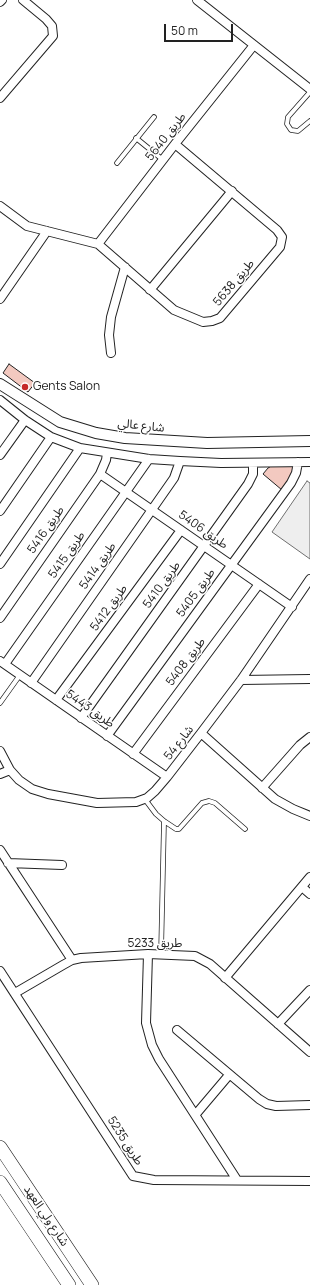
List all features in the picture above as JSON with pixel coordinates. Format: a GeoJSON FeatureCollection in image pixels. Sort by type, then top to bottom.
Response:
{"type":"FeatureCollection","features":[{"type":"Feature","properties":{"kind":"main road","name":"شارع ولي العهد"},"geometry":{"type":"LineString","coordinates":[[0,1147],[92,1285]]}},
{"type":"Feature","properties":{"kind":"main road","name":"شارع ولي العهد"},"geometry":{"type":"LineString","coordinates":[[0,1182],[69,1285]]}},
{"type":"Feature","properties":{"kind":"street"},"geometry":{"type":"LineString","coordinates":[[0,98],[53,36],[52,26],[46,19],[23,0]]}},
{"type":"Feature","properties":{"kind":"street"},"geometry":{"type":"LineString","coordinates":[[197,0],[310,91]]}},
{"type":"Feature","properties":{"kind":"street","name":"طريق 5640"},"geometry":{"type":"LineString","coordinates":[[98,244],[254,45]]}},
{"type":"Feature","properties":{"kind":"street"},"geometry":{"type":"LineString","coordinates":[[150,290],[232,191],[175,144]]}},
{"type":"Feature","properties":{"kind":"street","name":"طريق 5638"},"geometry":{"type":"LineString","coordinates":[[98,244],[174,310],[203,322],[216,320],[220,318],[280,246],[282,237],[277,230],[232,191]]}},
{"type":"Feature","properties":{"kind":"street"},"geometry":{"type":"LineString","coordinates":[[1,208],[27,226],[98,244]]}},
{"type":"Feature","properties":{"kind":"street"},"geometry":{"type":"LineString","coordinates":[[0,299],[47,231]]}},
{"type":"Feature","properties":{"kind":"street"},"geometry":{"type":"LineString","coordinates":[[111,353],[109,339],[110,326],[125,267]]}},
{"type":"Feature","properties":{"kind":"street","name":"شارع عالي"},"geometry":{"type":"LineString","coordinates":[[0,385],[60,422],[96,433],[125,438],[207,443],[310,441]]}},
{"type":"Feature","properties":{"kind":"street"},"geometry":{"type":"LineString","coordinates":[[0,400],[25,420],[51,437],[80,448],[149,459],[180,461],[221,463],[310,462]]}},
{"type":"Feature","properties":{"kind":"street"},"geometry":{"type":"LineString","coordinates":[[0,455],[25,420]]}},
{"type":"Feature","properties":{"kind":"street"},"geometry":{"type":"LineString","coordinates":[[0,511],[51,437]]}},
{"type":"Feature","properties":{"kind":"street","name":"شارع عالي"},"geometry":{"type":"LineString","coordinates":[[291,441],[310,447]]}},
{"type":"Feature","properties":{"kind":"street"},"geometry":{"type":"LineString","coordinates":[[0,564],[80,448]]}},
{"type":"Feature","properties":{"kind":"street","name":"طريق 5416"},"geometry":{"type":"LineString","coordinates":[[0,618],[100,474],[106,460],[107,453]]}},
{"type":"Feature","properties":{"kind":"street","name":"طريق 5415"},"geometry":{"type":"LineString","coordinates":[[2,663],[149,459]]}},
{"type":"Feature","properties":{"kind":"street","name":"طريق 5414"},"geometry":{"type":"LineString","coordinates":[[31,682],[174,478],[180,461]]}},
{"type":"Feature","properties":{"kind":"street","name":"طريق 5405"},"geometry":{"type":"LineString","coordinates":[[107,736],[294,478],[298,462]]}},
{"type":"Feature","properties":{"kind":"street","name":"طريق 5410"},"geometry":{"type":"LineString","coordinates":[[81,718],[248,484],[253,474],[254,463]]}},
{"type":"Feature","properties":{"kind":"street","name":"طريق 5406"},"geometry":{"type":"LineString","coordinates":[[100,474],[292,607]]}},
{"type":"Feature","properties":{"kind":"street","name":"طريق 5412"},"geometry":{"type":"LineString","coordinates":[[56,700],[181,530]]}},
{"type":"Feature","properties":{"kind":"street","name":"شارع 54"},"geometry":{"type":"LineString","coordinates":[[147,798],[167,777],[201,733],[292,607],[310,579]]}},
{"type":"Feature","properties":{"kind":"street","name":"طريق 5408"},"geometry":{"type":"LineString","coordinates":[[133,754],[259,584]]}},
{"type":"Feature","properties":{"kind":"street","name":"طريق 5443"},"geometry":{"type":"LineString","coordinates":[[2,663],[167,777]]}},
{"type":"Feature","properties":{"kind":"street"},"geometry":{"type":"LineString","coordinates":[[240,680],[310,679]]}},
{"type":"Feature","properties":{"kind":"street"},"geometry":{"type":"LineString","coordinates":[[201,733],[275,799],[310,816]]}},
{"type":"Feature","properties":{"kind":"street"},"geometry":{"type":"LineString","coordinates":[[262,788],[300,744],[310,737]]}},
{"type":"Feature","properties":{"kind":"street"},"geometry":{"type":"LineString","coordinates":[[0,751],[10,770],[19,780],[32,789],[48,794],[97,803],[136,802],[147,798]]}},
{"type":"Feature","properties":{"kind":"street"},"geometry":{"type":"LineString","coordinates":[[0,774],[10,770]]}},
{"type":"Feature","properties":{"kind":"street"},"geometry":{"type":"LineString","coordinates":[[0,850],[72,960]]}},
{"type":"Feature","properties":{"kind":"street"},"geometry":{"type":"LineString","coordinates":[[8,863],[62,865]]}},
{"type":"Feature","properties":{"kind":"street"},"geometry":{"type":"LineString","coordinates":[[225,978],[310,877]]}},
{"type":"Feature","properties":{"kind":"street"},"geometry":{"type":"LineString","coordinates":[[302,887],[310,894]]}},
{"type":"Feature","properties":{"kind":"street"},"geometry":{"type":"LineString","coordinates":[[148,954],[146,1023],[149,1038],[159,1059],[196,1114],[237,1180]]}},
{"type":"Feature","properties":{"kind":"street","name":"طريق 5233"},"geometry":{"type":"LineString","coordinates":[[15,993],[72,960],[82,958],[148,954],[195,956],[210,964],[310,1052]]}},
{"type":"Feature","properties":{"kind":"street","name":"طريق 5235"},"geometry":{"type":"LineString","coordinates":[[0,971],[134,1176],[154,1180],[310,1181]]}},
{"type":"Feature","properties":{"kind":"street"},"geometry":{"type":"LineString","coordinates":[[278,1024],[310,990]]}},
{"type":"Feature","properties":{"kind":"street"},"geometry":{"type":"LineString","coordinates":[[177,1030],[229,1075],[267,1104],[276,1106],[310,1105]]}},
{"type":"Feature","properties":{"kind":"street"},"geometry":{"type":"LineString","coordinates":[[196,1114],[229,1075]]}},
{"type":"Feature","properties":{"kind":"lane"},"geometry":{"type":"LineString","coordinates":[[310,91],[288,117],[287,124],[288,128],[291,130],[298,131],[310,121]]}},
{"type":"Feature","properties":{"kind":"lane"},"geometry":{"type":"LineString","coordinates":[[117,162],[154,117]]}},
{"type":"Feature","properties":{"kind":"lane"},"geometry":{"type":"LineString","coordinates":[[136,138],[163,160]]}},
{"type":"Feature","properties":{"kind":"lane"},"geometry":{"type":"LineString","coordinates":[[0,703],[20,675]]}},
{"type":"Feature","properties":{"kind":"lane"},"geometry":{"type":"LineString","coordinates":[[147,798],[147,802],[151,808],[174,829],[178,829],[202,804],[208,801],[215,803],[245,829]]}},
{"type":"Feature","properties":{"kind":"lane"},"geometry":{"type":"LineString","coordinates":[[161,955],[164,821]]}},
{"type":"Feature","properties":{"kind":"shaded area"},"geometry":{"type":"Polygon","coordinates":[[[307,481],[310,483],[310,559],[272,532],[307,481]]]}},
{"type":"Feature","properties":{"kind":"building"},"geometry":{"type":"Polygon","coordinates":[[[9,364],[35,383],[28,392],[3,373],[9,364]]]}},
{"type":"Feature","properties":{"kind":"building"},"geometry":{"type":"Polygon","coordinates":[[[273,465],[293,465],[295,474],[282,490],[263,474],[273,465]]]}},
{"type":"Feature","properties":{"kind":"place","name":"Gents Salon"},"geometry":{"type":"Point","coordinates":[25,387]}}]}
